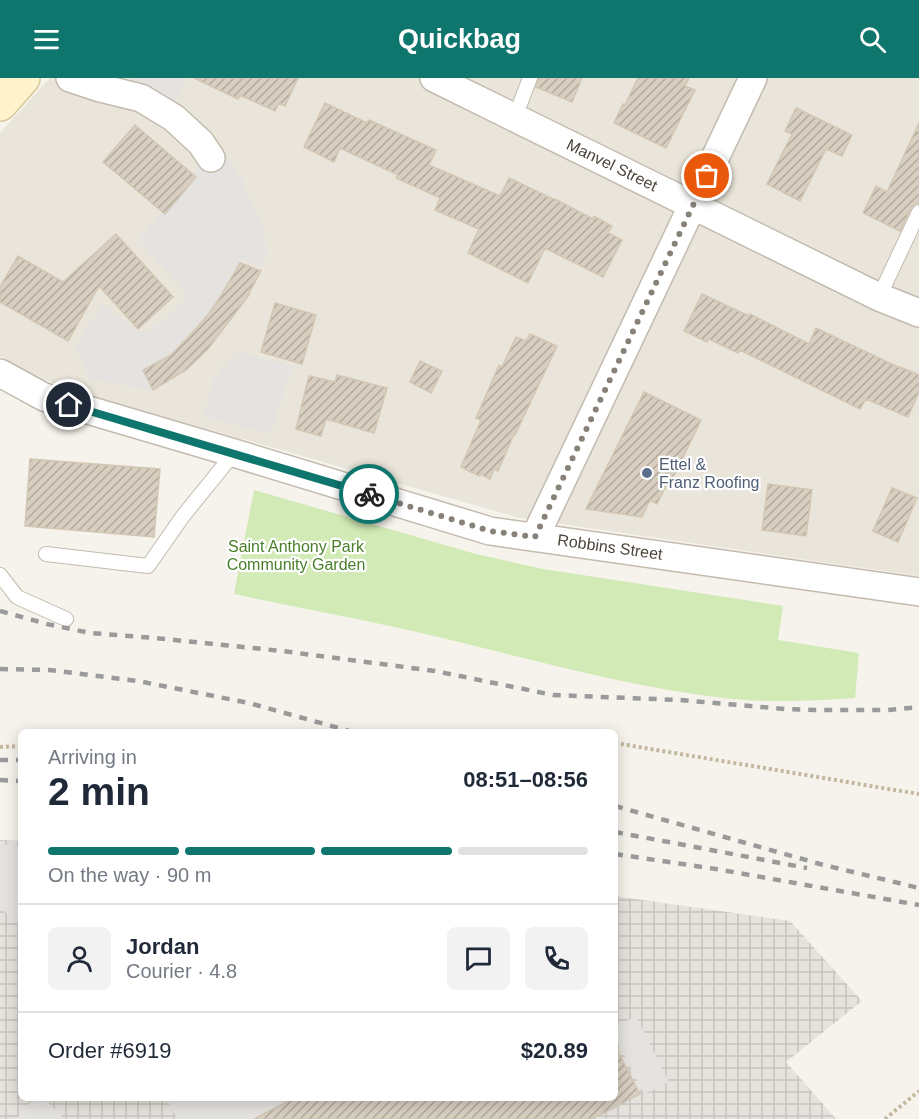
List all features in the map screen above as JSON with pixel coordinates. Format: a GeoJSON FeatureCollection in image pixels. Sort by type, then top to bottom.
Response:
{"type":"FeatureCollection","features":[{"type":"Feature","properties":{"kind":"street"},"geometry":{"type":"LineString","coordinates":[[0,104],[23,78]]}},
{"type":"Feature","properties":{"kind":"street"},"geometry":{"type":"LineString","coordinates":[[70,78],[141,98],[174,118],[201,143],[211,158]]}},
{"type":"Feature","properties":{"kind":"street","name":"Manvel Street"},"geometry":{"type":"LineString","coordinates":[[434,78],[879,297],[919,313]]}},
{"type":"Feature","properties":{"kind":"street"},"geometry":{"type":"LineString","coordinates":[[535,537],[753,78]]}},
{"type":"Feature","properties":{"kind":"street","name":"Robbins Street"},"geometry":{"type":"LineString","coordinates":[[0,374],[44,397],[490,531],[919,592]]}},
{"type":"Feature","properties":{"kind":"lane"},"geometry":{"type":"LineString","coordinates":[[515,117],[530,78]]}},
{"type":"Feature","properties":{"kind":"lane"},"geometry":{"type":"LineString","coordinates":[[879,297],[919,212]]}},
{"type":"Feature","properties":{"kind":"lane"},"geometry":{"type":"LineString","coordinates":[[46,554],[148,566],[183,516],[234,453]]}},
{"type":"Feature","properties":{"kind":"lane"},"geometry":{"type":"LineString","coordinates":[[0,575],[17,597],[66,619]]}},
{"type":"Feature","properties":{"kind":"path"},"geometry":{"type":"LineString","coordinates":[[618,744],[919,794]]}},
{"type":"Feature","properties":{"kind":"path"},"geometry":{"type":"LineString","coordinates":[[0,747],[18,746]]}},
{"type":"Feature","properties":{"kind":"path"},"geometry":{"type":"LineString","coordinates":[[885,1119],[919,1091]]}},
{"type":"Feature","properties":{"kind":"shaded area"},"geometry":{"type":"Polygon","coordinates":[[[50,78],[919,78],[919,576],[520,518],[67,389],[0,356],[0,133],[50,78]]]}},
{"type":"Feature","properties":{"kind":"shaded area"},"geometry":{"type":"Polygon","coordinates":[[[131,78],[187,78],[175,102],[130,80],[131,78]]]}},
{"type":"Feature","properties":{"kind":"shaded area"},"geometry":{"type":"Polygon","coordinates":[[[223,149],[242,179],[264,230],[267,254],[262,267],[242,258],[207,316],[171,355],[143,370],[153,390],[89,379],[76,348],[101,304],[137,331],[147,331],[159,324],[185,296],[182,288],[138,240],[162,212],[165,214],[196,177],[193,174],[200,165],[223,149]]]}},
{"type":"Feature","properties":{"kind":"shaded area"},"geometry":{"type":"Polygon","coordinates":[[[238,352],[292,366],[271,434],[204,416],[214,378],[238,352]]]}},
{"type":"Feature","properties":{"kind":"shaded area"},"geometry":{"type":"Polygon","coordinates":[[[0,840],[18,841],[18,1101],[618,1101],[618,896],[790,921],[862,1001],[786,1062],[836,1119],[0,1119],[0,840]]]}},
{"type":"Feature","properties":{"kind":"shaded area"},"geometry":{"type":"Polygon","coordinates":[[[0,844],[18,847],[18,923],[0,908],[0,844]]]}},
{"type":"Feature","properties":{"kind":"shaded area"},"geometry":{"type":"Polygon","coordinates":[[[636,1016],[669,1082],[644,1094],[618,1042],[618,1025],[636,1016]]]}},
{"type":"Feature","properties":{"kind":"shaded area"},"geometry":{"type":"Polygon","coordinates":[[[31,1101],[46,1101],[65,1119],[16,1119],[31,1101]]]}},
{"type":"Feature","properties":{"kind":"shaded area"},"geometry":{"type":"Polygon","coordinates":[[[168,1101],[288,1101],[253,1119],[177,1119],[168,1101]]]}},
{"type":"Feature","properties":{"kind":"green space","name":"Saint Anthony Park Community Garden"},"geometry":{"type":"Polygon","coordinates":[[[254,490],[476,554],[543,569],[783,606],[778,640],[859,653],[855,698],[756,701],[682,692],[601,676],[399,628],[234,594],[254,490]]]}},
{"type":"Feature","properties":{"kind":"building"},"geometry":{"type":"Polygon","coordinates":[[[194,78],[298,78],[285,106],[279,103],[275,111],[240,95],[238,99],[194,78]]]}},
{"type":"Feature","properties":{"kind":"building"},"geometry":{"type":"Polygon","coordinates":[[[539,78],[582,78],[572,102],[536,87],[539,78]]]}},
{"type":"Feature","properties":{"kind":"building"},"geometry":{"type":"Polygon","coordinates":[[[638,78],[689,78],[685,86],[695,90],[666,148],[614,123],[638,78]]]}},
{"type":"Feature","properties":{"kind":"building"},"geometry":{"type":"Polygon","coordinates":[[[325,103],[367,123],[369,120],[436,150],[429,165],[500,196],[509,178],[612,226],[608,233],[622,240],[603,277],[545,248],[528,283],[468,253],[479,229],[435,210],[440,198],[340,148],[334,162],[304,147],[325,103]]]}},
{"type":"Feature","properties":{"kind":"building"},"geometry":{"type":"Polygon","coordinates":[[[796,108],[852,135],[842,156],[826,149],[800,201],[767,184],[792,134],[785,131],[796,108]]]}},
{"type":"Feature","properties":{"kind":"building"},"geometry":{"type":"Polygon","coordinates":[[[919,123],[919,203],[914,204],[911,208],[900,231],[863,213],[876,186],[887,192],[919,123]]]}},
{"type":"Feature","properties":{"kind":"building"},"geometry":{"type":"Polygon","coordinates":[[[135,125],[196,177],[165,214],[103,162],[135,125]]]}},
{"type":"Feature","properties":{"kind":"building"},"geometry":{"type":"Polygon","coordinates":[[[116,234],[173,297],[138,329],[99,286],[68,341],[0,302],[0,287],[18,256],[63,282],[116,234]]]}},
{"type":"Feature","properties":{"kind":"building"},"geometry":{"type":"Polygon","coordinates":[[[240,263],[261,271],[249,295],[208,349],[186,370],[153,390],[143,370],[171,355],[193,332],[219,299],[240,263]]]}},
{"type":"Feature","properties":{"kind":"building"},"geometry":{"type":"Polygon","coordinates":[[[702,294],[749,316],[750,314],[809,344],[816,328],[919,375],[919,392],[908,417],[866,399],[860,409],[740,350],[738,353],[709,339],[707,342],[684,331],[702,294]]]}},
{"type":"Feature","properties":{"kind":"building"},"geometry":{"type":"Polygon","coordinates":[[[275,303],[316,315],[302,364],[261,352],[275,303]]]}},
{"type":"Feature","properties":{"kind":"building"},"geometry":{"type":"Polygon","coordinates":[[[530,334],[557,346],[498,471],[494,469],[490,479],[480,474],[479,476],[461,467],[481,420],[476,418],[499,365],[502,367],[516,337],[526,341],[530,334]]]}},
{"type":"Feature","properties":{"kind":"building"},"geometry":{"type":"Polygon","coordinates":[[[420,361],[442,371],[431,393],[410,382],[420,361]]]}},
{"type":"Feature","properties":{"kind":"building"},"geometry":{"type":"Polygon","coordinates":[[[337,375],[387,388],[374,433],[326,419],[321,436],[296,429],[309,376],[335,382],[337,375]]]}},
{"type":"Feature","properties":{"kind":"building"},"geometry":{"type":"Polygon","coordinates":[[[644,392],[701,420],[672,480],[670,478],[657,504],[650,500],[642,517],[586,509],[644,392]]]}},
{"type":"Feature","properties":{"kind":"building"},"geometry":{"type":"Polygon","coordinates":[[[30,459],[160,469],[154,537],[25,526],[30,459]]]}},
{"type":"Feature","properties":{"kind":"building"},"geometry":{"type":"Polygon","coordinates":[[[768,484],[812,490],[806,536],[762,530],[768,484]]]}},
{"type":"Feature","properties":{"kind":"building"},"geometry":{"type":"Polygon","coordinates":[[[892,488],[917,498],[898,542],[873,531],[892,488]]]}},
{"type":"Feature","properties":{"kind":"building"},"geometry":{"type":"Polygon","coordinates":[[[618,1052],[640,1094],[592,1119],[254,1119],[288,1101],[618,1101],[618,1052]]]}},
{"type":"Feature","properties":{"kind":"railway"},"geometry":{"type":"LineString","coordinates":[[0,611],[90,633],[282,651],[435,671],[553,695],[680,700],[814,710],[887,710],[919,707]]}},
{"type":"Feature","properties":{"kind":"railway"},"geometry":{"type":"LineString","coordinates":[[0,669],[49,670],[138,681],[249,703],[342,729]]}},
{"type":"Feature","properties":{"kind":"railway"},"geometry":{"type":"LineString","coordinates":[[0,760],[18,760]]}},
{"type":"Feature","properties":{"kind":"railway"},"geometry":{"type":"LineString","coordinates":[[0,780],[18,781]]}},
{"type":"Feature","properties":{"kind":"railway"},"geometry":{"type":"LineString","coordinates":[[618,807],[820,864],[919,888]]}},
{"type":"Feature","properties":{"kind":"railway"},"geometry":{"type":"LineString","coordinates":[[618,833],[807,868]]}},
{"type":"Feature","properties":{"kind":"railway"},"geometry":{"type":"LineString","coordinates":[[618,854],[716,869],[919,905]]}},
{"type":"Feature","properties":{"kind":"way so far"},"geometry":{"type":"LineString","coordinates":[[369,494],[490,531],[535,537],[707,176]]}},
{"type":"Feature","properties":{"kind":"place","name":"Ettel & Franz Roofing"},"geometry":{"type":"Point","coordinates":[647,473]}},
{"type":"Feature","properties":{"kind":"route"},"geometry":{"type":"LineString","coordinates":[[69,405],[369,494]]}}]}
